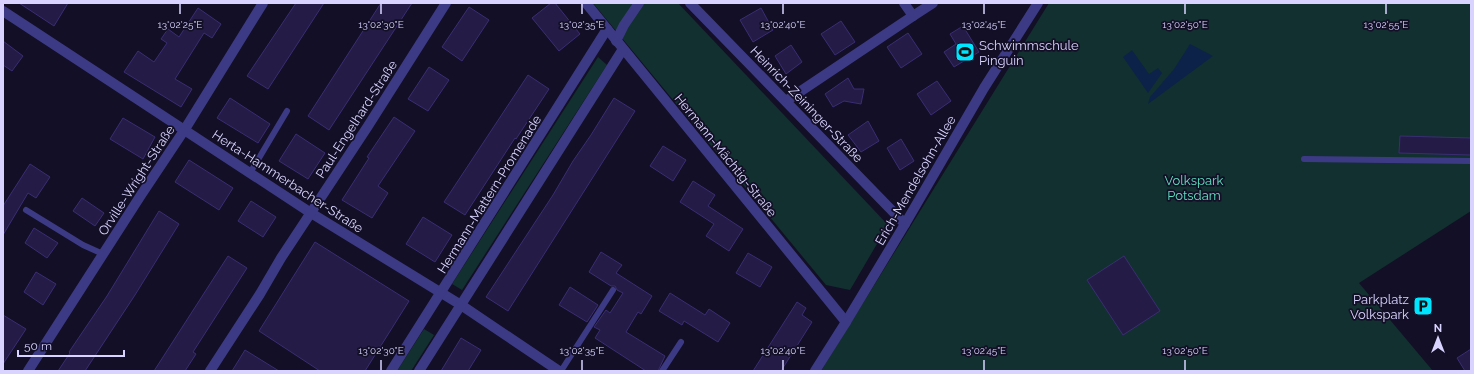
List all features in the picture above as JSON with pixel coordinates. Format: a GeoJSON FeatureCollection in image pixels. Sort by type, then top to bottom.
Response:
{"type":"FeatureCollection","features":[{"type":"Feature","properties":{"kind":"street","name":"Orville-Wright-Straße"},"geometry":{"type":"LineString","coordinates":[[28,371],[141,194],[185,129],[263,3]]}},
{"type":"Feature","properties":{"kind":"street","name":"Paul-Engelhard-Straße"},"geometry":{"type":"LineString","coordinates":[[210,371],[260,294],[281,258],[368,126],[446,3]]}},
{"type":"Feature","properties":{"kind":"street","name":"Hermann-Mächtig-Straße"},"geometry":{"type":"LineString","coordinates":[[586,3],[846,322]]}},
{"type":"Feature","properties":{"kind":"street"},"geometry":{"type":"LineString","coordinates":[[616,41],[639,3]]}},
{"type":"Feature","properties":{"kind":"street","name":"Heinrich-Zeininger-Straße"},"geometry":{"type":"LineString","coordinates":[[690,3],[905,224]]}},
{"type":"Feature","properties":{"kind":"street"},"geometry":{"type":"LineString","coordinates":[[904,3],[913,16]]}},
{"type":"Feature","properties":{"kind":"street"},"geometry":{"type":"LineString","coordinates":[[786,101],[933,3]]}},
{"type":"Feature","properties":{"kind":"street","name":"Erich-Mendelsohn-Allee"},"geometry":{"type":"LineString","coordinates":[[815,371],[905,224],[984,88],[1038,3]]}},
{"type":"Feature","properties":{"kind":"street","name":"Herta-Hammerbacher-Straße"},"geometry":{"type":"LineString","coordinates":[[3,11],[250,173],[461,305],[560,371]]}},
{"type":"Feature","properties":{"kind":"street","name":"Hermann-Mattern-Promenade"},"geometry":{"type":"LineString","coordinates":[[391,371],[607,29]]}},
{"type":"Feature","properties":{"kind":"street"},"geometry":{"type":"LineString","coordinates":[[419,371],[623,49]]}},
{"type":"Feature","properties":{"kind":"lane"},"geometry":{"type":"LineString","coordinates":[[250,173],[287,111]]}},
{"type":"Feature","properties":{"kind":"lane"},"geometry":{"type":"LineString","coordinates":[[1304,159],[1471,161]]}},
{"type":"Feature","properties":{"kind":"lane"},"geometry":{"type":"LineString","coordinates":[[26,210],[83,245],[103,254]]}},
{"type":"Feature","properties":{"kind":"lane"},"geometry":{"type":"LineString","coordinates":[[560,371],[613,290]]}},
{"type":"Feature","properties":{"kind":"lane"},"geometry":{"type":"LineString","coordinates":[[662,371],[681,342]]}},
{"type":"Feature","properties":{"kind":"green space"},"geometry":{"type":"Polygon","coordinates":[[[593,3],[678,3],[888,225],[850,290],[826,285],[593,3]]]}},
{"type":"Feature","properties":{"kind":"green space","name":"Volkspark Potsdam"},"geometry":{"type":"Polygon","coordinates":[[[1049,3],[1471,3],[1471,211],[1359,283],[1433,371],[821,371],[1049,3]]]}},
{"type":"Feature","properties":{"kind":"green space"},"geometry":{"type":"Polygon","coordinates":[[[598,57],[607,65],[462,290],[452,284],[598,57]]]}},
{"type":"Feature","properties":{"kind":"green space"},"geometry":{"type":"Polygon","coordinates":[[[424,329],[434,335],[411,371],[397,371],[424,329]]]}},
{"type":"Feature","properties":{"kind":"water"},"geometry":{"type":"Polygon","coordinates":[[[1190,44],[1213,56],[1148,104],[1150,97],[1174,69],[1190,44]]]}},
{"type":"Feature","properties":{"kind":"water"},"geometry":{"type":"Polygon","coordinates":[[[1132,50],[1149,74],[1158,68],[1162,73],[1148,93],[1123,57],[1132,50]]]}},
{"type":"Feature","properties":{"kind":"building"},"geometry":{"type":"Polygon","coordinates":[[[19,3],[68,3],[54,26],[19,3]]]}},
{"type":"Feature","properties":{"kind":"building"},"geometry":{"type":"Polygon","coordinates":[[[296,3],[324,3],[268,89],[247,76],[296,3]]]}},
{"type":"Feature","properties":{"kind":"building"},"geometry":{"type":"Polygon","coordinates":[[[381,3],[412,3],[329,130],[308,116],[381,3]]]}},
{"type":"Feature","properties":{"kind":"building"},"geometry":{"type":"Polygon","coordinates":[[[551,3],[555,3],[580,34],[559,51],[532,18],[551,3]]]}},
{"type":"Feature","properties":{"kind":"building"},"geometry":{"type":"Polygon","coordinates":[[[469,7],[489,20],[462,61],[442,47],[469,7]]]}},
{"type":"Feature","properties":{"kind":"building"},"geometry":{"type":"Polygon","coordinates":[[[198,8],[221,24],[212,38],[204,33],[175,79],[192,89],[181,107],[124,72],[138,51],[154,62],[167,43],[161,39],[168,29],[179,37],[198,8]]]}},
{"type":"Feature","properties":{"kind":"building"},"geometry":{"type":"Polygon","coordinates":[[[761,8],[773,30],[753,42],[740,20],[761,8]]]}},
{"type":"Feature","properties":{"kind":"building"},"geometry":{"type":"Polygon","coordinates":[[[841,21],[855,42],[835,55],[821,34],[841,21]]]}},
{"type":"Feature","properties":{"kind":"building"},"geometry":{"type":"Polygon","coordinates":[[[963,26],[979,52],[954,67],[944,52],[956,44],[950,34],[963,26]]]}},
{"type":"Feature","properties":{"kind":"building"},"geometry":{"type":"Polygon","coordinates":[[[908,33],[922,54],[901,68],[887,47],[908,33]]]}},
{"type":"Feature","properties":{"kind":"building"},"geometry":{"type":"Polygon","coordinates":[[[3,41],[23,56],[12,71],[3,65],[3,41]]]}},
{"type":"Feature","properties":{"kind":"building"},"geometry":{"type":"Polygon","coordinates":[[[791,45],[802,62],[786,74],[775,56],[791,45]]]}},
{"type":"Feature","properties":{"kind":"building"},"geometry":{"type":"Polygon","coordinates":[[[429,67],[449,80],[428,111],[408,99],[429,67]]]}},
{"type":"Feature","properties":{"kind":"building"},"geometry":{"type":"Polygon","coordinates":[[[528,75],[549,89],[465,215],[444,202],[528,75]]]}},
{"type":"Feature","properties":{"kind":"building"},"geometry":{"type":"Polygon","coordinates":[[[848,78],[854,89],[864,89],[861,104],[844,101],[833,107],[825,94],[848,78]]]}},
{"type":"Feature","properties":{"kind":"building"},"geometry":{"type":"Polygon","coordinates":[[[937,81],[951,101],[931,115],[917,94],[937,81]]]}},
{"type":"Feature","properties":{"kind":"building"},"geometry":{"type":"Polygon","coordinates":[[[230,98],[270,124],[258,143],[217,118],[230,98]]]}},
{"type":"Feature","properties":{"kind":"building"},"geometry":{"type":"Polygon","coordinates":[[[614,98],[635,111],[508,311],[486,297],[614,98]]]}},
{"type":"Feature","properties":{"kind":"building"},"geometry":{"type":"Polygon","coordinates":[[[394,117],[415,131],[378,186],[388,193],[372,218],[342,200],[369,158],[367,157],[394,117]]]}},
{"type":"Feature","properties":{"kind":"building"},"geometry":{"type":"Polygon","coordinates":[[[123,118],[155,137],[143,159],[110,139],[123,118]]]}},
{"type":"Feature","properties":{"kind":"building"},"geometry":{"type":"Polygon","coordinates":[[[868,121],[879,141],[861,152],[848,135],[868,121]]]}},
{"type":"Feature","properties":{"kind":"building"},"geometry":{"type":"Polygon","coordinates":[[[296,134],[325,153],[308,179],[279,161],[296,134]]]}},
{"type":"Feature","properties":{"kind":"building"},"geometry":{"type":"Polygon","coordinates":[[[1400,136],[1471,138],[1471,155],[1399,153],[1400,136]]]}},
{"type":"Feature","properties":{"kind":"building"},"geometry":{"type":"Polygon","coordinates":[[[901,139],[914,161],[900,170],[887,148],[901,139]]]}},
{"type":"Feature","properties":{"kind":"building"},"geometry":{"type":"Polygon","coordinates":[[[663,146],[686,160],[673,181],[650,166],[663,146]]]}},
{"type":"Feature","properties":{"kind":"building"},"geometry":{"type":"Polygon","coordinates":[[[189,160],[233,188],[219,210],[175,182],[189,160]]]}},
{"type":"Feature","properties":{"kind":"building"},"geometry":{"type":"Polygon","coordinates":[[[30,164],[50,177],[36,198],[28,193],[3,235],[3,206],[30,164]]]}},
{"type":"Feature","properties":{"kind":"building"},"geometry":{"type":"Polygon","coordinates":[[[693,181],[715,195],[708,206],[743,229],[729,251],[706,236],[714,224],[680,202],[693,181]]]}},
{"type":"Feature","properties":{"kind":"building"},"geometry":{"type":"Polygon","coordinates":[[[82,198],[104,213],[95,226],[73,211],[82,198]]]}},
{"type":"Feature","properties":{"kind":"building"},"geometry":{"type":"Polygon","coordinates":[[[251,201],[276,217],[263,237],[238,221],[251,201]]]}},
{"type":"Feature","properties":{"kind":"building"},"geometry":{"type":"Polygon","coordinates":[[[159,211],[179,224],[135,295],[85,371],[58,371],[107,296],[159,211]]]}},
{"type":"Feature","properties":{"kind":"building"},"geometry":{"type":"Polygon","coordinates":[[[423,217],[452,235],[435,262],[406,244],[423,217]]]}},
{"type":"Feature","properties":{"kind":"building"},"geometry":{"type":"Polygon","coordinates":[[[34,228],[58,243],[47,258],[25,243],[34,228]]]}},
{"type":"Feature","properties":{"kind":"building"},"geometry":{"type":"Polygon","coordinates":[[[315,242],[409,301],[365,371],[320,371],[259,331],[315,242]]]}},
{"type":"Feature","properties":{"kind":"building"},"geometry":{"type":"Polygon","coordinates":[[[601,252],[622,265],[616,273],[652,296],[641,314],[638,312],[626,332],[665,356],[658,371],[646,371],[595,338],[600,330],[594,327],[606,310],[610,313],[623,293],[617,290],[615,286],[611,286],[589,272],[601,252]]]}},
{"type":"Feature","properties":{"kind":"building"},"geometry":{"type":"Polygon","coordinates":[[[748,253],[772,267],[760,287],[736,273],[748,253]]]}},
{"type":"Feature","properties":{"kind":"building"},"geometry":{"type":"Polygon","coordinates":[[[228,256],[247,268],[193,352],[196,354],[185,371],[154,371],[228,256]]]}},
{"type":"Feature","properties":{"kind":"building"},"geometry":{"type":"Polygon","coordinates":[[[1124,256],[1160,311],[1123,335],[1087,280],[1124,256]]]}},
{"type":"Feature","properties":{"kind":"building"},"geometry":{"type":"Polygon","coordinates":[[[36,272],[56,284],[43,305],[24,292],[36,272]]]}},
{"type":"Feature","properties":{"kind":"building"},"geometry":{"type":"Polygon","coordinates":[[[570,287],[598,305],[587,322],[559,305],[570,287]]]}},
{"type":"Feature","properties":{"kind":"building"},"geometry":{"type":"Polygon","coordinates":[[[670,293],[705,315],[709,309],[730,323],[718,342],[684,321],[682,325],[659,311],[670,293]]]}},
{"type":"Feature","properties":{"kind":"building"},"geometry":{"type":"Polygon","coordinates":[[[797,302],[806,308],[802,315],[812,322],[781,371],[753,371],[797,302]]]}},
{"type":"Feature","properties":{"kind":"building"},"geometry":{"type":"Polygon","coordinates":[[[3,315],[26,329],[3,364],[3,315]]]}},
{"type":"Feature","properties":{"kind":"building"},"geometry":{"type":"Polygon","coordinates":[[[461,338],[481,350],[468,371],[441,371],[461,338]]]}},
{"type":"Feature","properties":{"kind":"building"},"geometry":{"type":"Polygon","coordinates":[[[1471,349],[1471,371],[1465,371],[1457,358],[1471,349]]]}},
{"type":"Feature","properties":{"kind":"building"},"geometry":{"type":"Polygon","coordinates":[[[245,350],[279,371],[232,371],[245,350]]]}},
{"type":"Feature","properties":{"kind":"place","name":"Schwimmschule Pinguin"},"geometry":{"type":"Point","coordinates":[965,52]}},
{"type":"Feature","properties":{"kind":"place","name":"Parkplatz Volkspark"},"geometry":{"type":"Point","coordinates":[1423,306]}}]}
